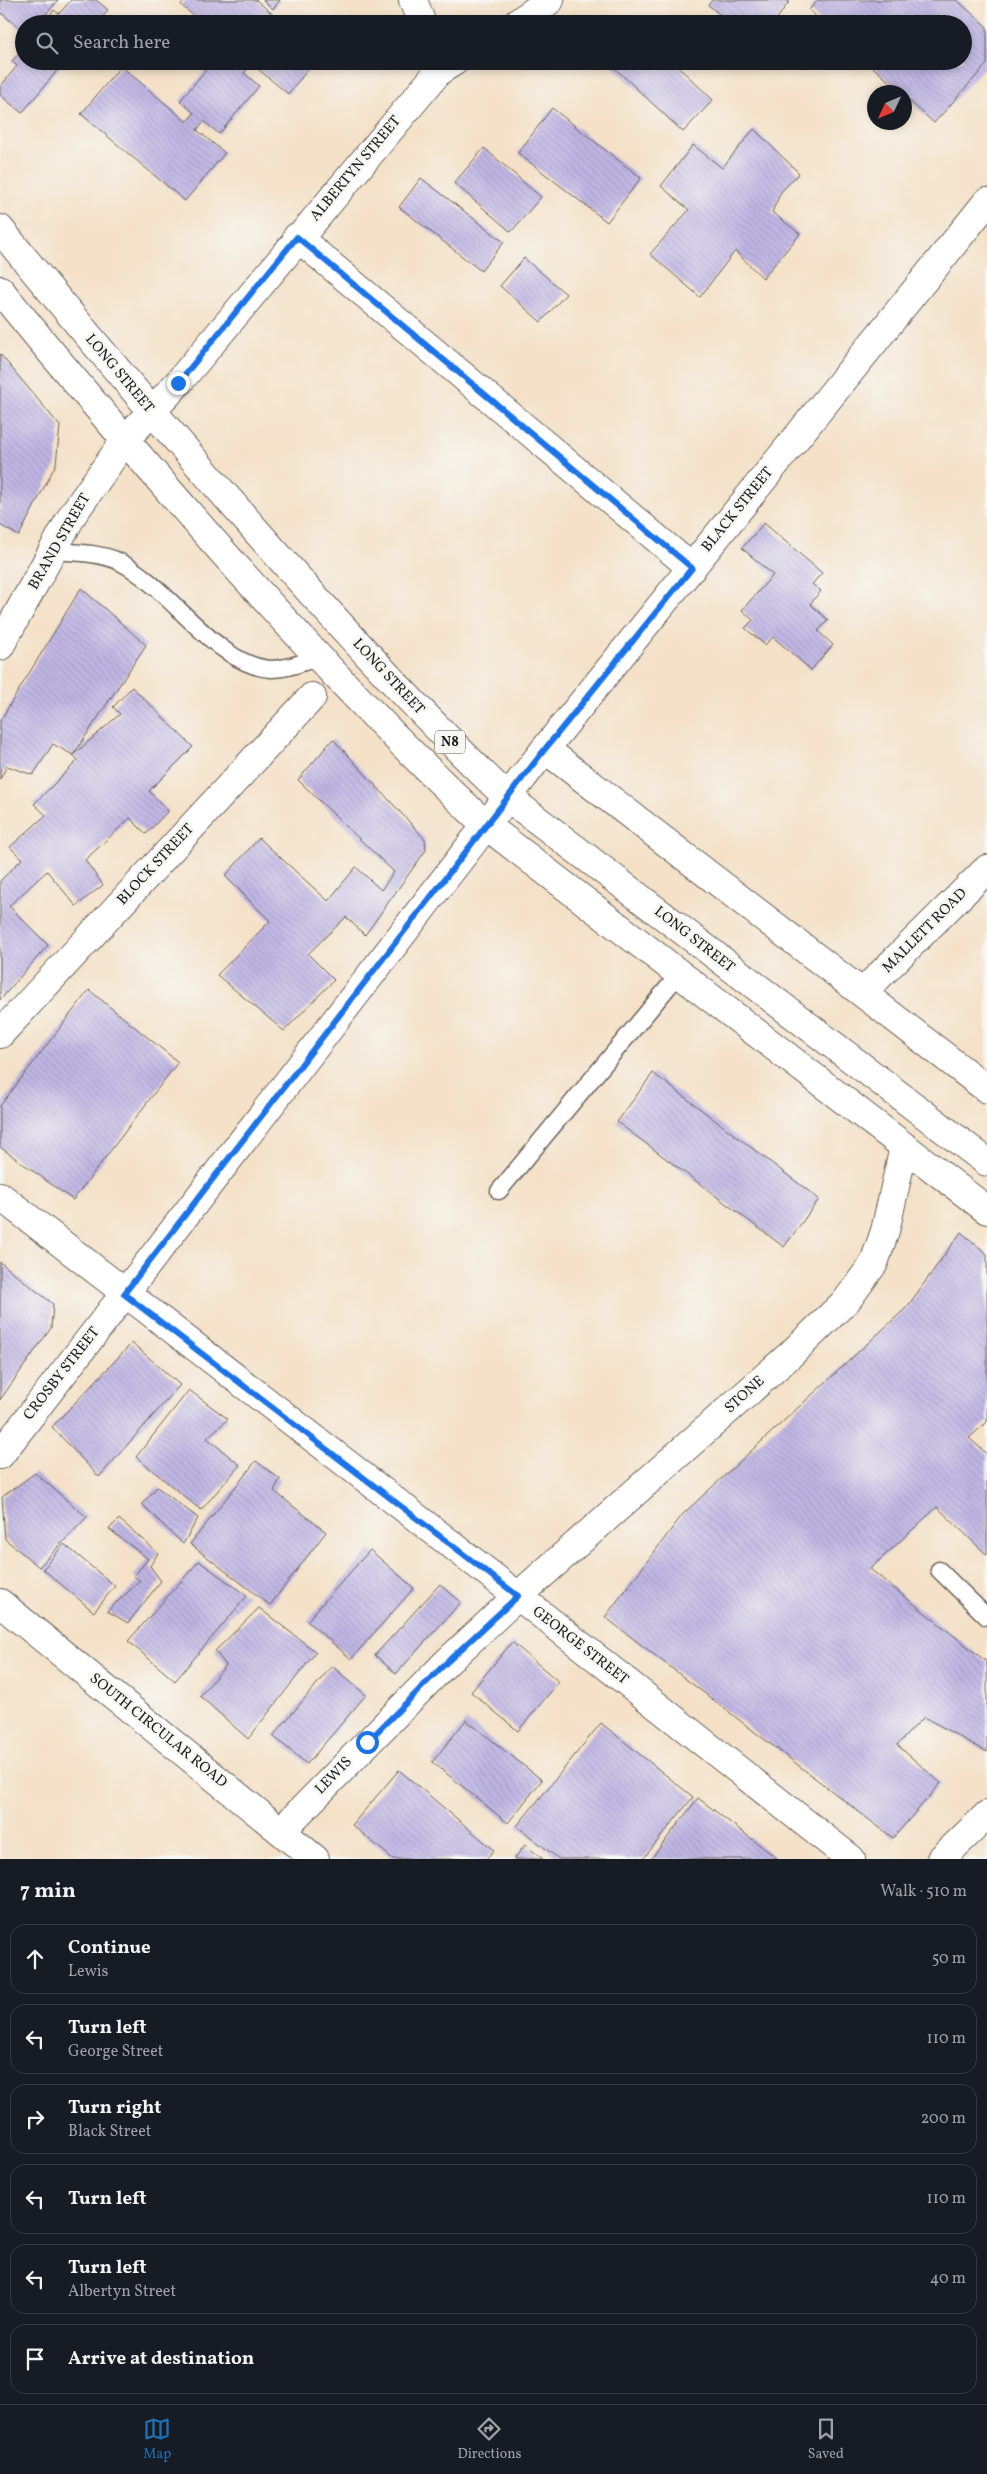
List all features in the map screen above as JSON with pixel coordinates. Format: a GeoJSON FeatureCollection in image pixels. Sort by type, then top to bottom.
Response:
{"type":"FeatureCollection","features":[{"type":"Feature","properties":{"kind":"main road"},"geometry":{"type":"LineString","coordinates":[[413,0],[419,15]]}},
{"type":"Feature","properties":{"kind":"main road"},"geometry":{"type":"LineString","coordinates":[[529,15],[550,0]]}},
{"type":"Feature","properties":{"kind":"main road","name":"ALBERTYN STREET"},"geometry":{"type":"LineString","coordinates":[[125,440],[178,383],[297,237],[438,70]]}},
{"type":"Feature","properties":{"kind":"main road","name":"BLACK STREET"},"geometry":{"type":"LineString","coordinates":[[124,1294],[487,826],[507,797],[987,202]]}},
{"type":"Feature","properties":{"kind":"main road","name":"LONG STREET"},"geometry":{"type":"LineString","coordinates":[[0,229],[151,411],[300,580],[442,735],[507,797],[987,1162]]}},
{"type":"Feature","properties":{"kind":"main road"},"geometry":{"type":"LineString","coordinates":[[297,237],[692,568]]}},
{"type":"Feature","properties":{"kind":"main road","name":"N8"},"geometry":{"type":"LineString","coordinates":[[0,290],[125,440],[281,618],[420,764],[487,826],[987,1210]]}},
{"type":"Feature","properties":{"kind":"main road","name":"BRAND STREET"},"geometry":{"type":"LineString","coordinates":[[0,646],[73,514],[125,440]]}},
{"type":"Feature","properties":{"kind":"main road","name":"BLOCK STREET"},"geometry":{"type":"LineString","coordinates":[[0,1034],[312,697]]}},
{"type":"Feature","properties":{"kind":"main road"},"geometry":{"type":"LineString","coordinates":[[545,749],[987,1088]]}},
{"type":"Feature","properties":{"kind":"main road","name":"MALLETT ROAD"},"geometry":{"type":"LineString","coordinates":[[862,994],[987,869]]}},
{"type":"Feature","properties":{"kind":"main road","name":"STONE"},"geometry":{"type":"LineString","coordinates":[[518,1596],[790,1355],[847,1300],[874,1263],[885,1231],[904,1147]]}},
{"type":"Feature","properties":{"kind":"main road","name":"GEORGE STREET"},"geometry":{"type":"LineString","coordinates":[[0,1196],[124,1294],[518,1596],[850,1859]]}},
{"type":"Feature","properties":{"kind":"main road","name":"CROSBY STREET"},"geometry":{"type":"LineString","coordinates":[[0,1455],[124,1294]]}},
{"type":"Feature","properties":{"kind":"main road","name":"LEWIS"},"geometry":{"type":"LineString","coordinates":[[281,1831],[447,1662],[518,1596]]}},
{"type":"Feature","properties":{"kind":"main road","name":"SOUTH CIRCULAR ROAD"},"geometry":{"type":"LineString","coordinates":[[0,1603],[315,1859]]}},
{"type":"Feature","properties":{"kind":"main road"},"geometry":{"type":"LineString","coordinates":[[941,1859],[987,1815]]}},
{"type":"Feature","properties":{"kind":"lane"},"geometry":{"type":"LineString","coordinates":[[53,552],[99,556],[120,562],[154,586],[222,649],[253,666],[273,669],[319,657]]}},
{"type":"Feature","properties":{"kind":"lane"},"geometry":{"type":"LineString","coordinates":[[499,1191],[679,974]]}},
{"type":"Feature","properties":{"kind":"lane"},"geometry":{"type":"LineString","coordinates":[[939,1570],[987,1617]]}},
{"type":"Feature","properties":{"kind":"building"},"geometry":{"type":"Polygon","coordinates":[[[0,0],[58,0],[46,15],[15,15],[15,24],[0,12],[0,0]]]}},
{"type":"Feature","properties":{"kind":"building"},"geometry":{"type":"Polygon","coordinates":[[[71,0],[96,0],[108,10],[104,15],[50,15],[54,10],[59,14],[71,0]]]}},
{"type":"Feature","properties":{"kind":"building"},"geometry":{"type":"Polygon","coordinates":[[[185,0],[256,0],[274,15],[193,15],[181,5],[185,0]]]}},
{"type":"Feature","properties":{"kind":"building"},"geometry":{"type":"Polygon","coordinates":[[[263,0],[280,0],[273,9],[263,0]]]}},
{"type":"Feature","properties":{"kind":"building"},"geometry":{"type":"Polygon","coordinates":[[[712,0],[786,0],[789,2],[780,15],[721,15],[708,5],[712,0]]]}},
{"type":"Feature","properties":{"kind":"building"},"geometry":{"type":"Polygon","coordinates":[[[818,0],[957,0],[987,27],[987,64],[934,123],[912,103],[912,85],[893,85],[876,70],[972,70],[972,15],[814,15],[809,10],[818,0]]]}},
{"type":"Feature","properties":{"kind":"building"},"geometry":{"type":"Polygon","coordinates":[[[15,68],[15,70],[58,70],[22,113],[0,95],[0,87],[15,68]]]}},
{"type":"Feature","properties":{"kind":"building"},"geometry":{"type":"Polygon","coordinates":[[[118,70],[126,70],[187,122],[194,113],[180,101],[206,70],[247,70],[244,73],[259,86],[219,134],[204,121],[197,130],[225,153],[185,201],[81,114],[118,70]]]}},
{"type":"Feature","properties":{"kind":"building"},"geometry":{"type":"Polygon","coordinates":[[[259,70],[308,70],[288,94],[259,70]]]}},
{"type":"Feature","properties":{"kind":"building"},"geometry":{"type":"Polygon","coordinates":[[[617,70],[681,70],[713,100],[683,132],[617,70]]]}},
{"type":"Feature","properties":{"kind":"building"},"geometry":{"type":"Polygon","coordinates":[[[552,108],[641,178],[607,222],[518,153],[552,108]]]}},
{"type":"Feature","properties":{"kind":"building"},"geometry":{"type":"Polygon","coordinates":[[[754,129],[799,173],[781,192],[772,212],[800,234],[763,278],[735,251],[700,297],[650,254],[689,210],[661,186],[693,145],[722,168],[754,129]]]}},
{"type":"Feature","properties":{"kind":"building"},"geometry":{"type":"Polygon","coordinates":[[[484,148],[541,197],[511,232],[454,183],[484,148]]]}},
{"type":"Feature","properties":{"kind":"building"},"geometry":{"type":"Polygon","coordinates":[[[421,178],[504,242],[481,271],[399,207],[421,178]]]}},
{"type":"Feature","properties":{"kind":"building"},"geometry":{"type":"Polygon","coordinates":[[[524,258],[566,294],[541,322],[500,286],[524,258]]]}},
{"type":"Feature","properties":{"kind":"building"},"geometry":{"type":"Polygon","coordinates":[[[0,354],[60,426],[56,464],[19,536],[0,525],[0,354]]]}},
{"type":"Feature","properties":{"kind":"building"},"geometry":{"type":"Polygon","coordinates":[[[764,523],[822,573],[812,584],[821,591],[810,604],[828,620],[818,631],[833,645],[811,670],[773,637],[765,645],[745,628],[753,620],[742,610],[773,575],[742,548],[764,523]]]}},
{"type":"Feature","properties":{"kind":"building"},"geometry":{"type":"Polygon","coordinates":[[[81,588],[146,645],[73,755],[53,744],[33,775],[7,766],[0,779],[0,721],[81,588]]]}},
{"type":"Feature","properties":{"kind":"building"},"geometry":{"type":"Polygon","coordinates":[[[132,687],[193,747],[149,791],[168,811],[146,834],[130,818],[85,860],[103,885],[76,906],[47,871],[9,906],[48,945],[0,1000],[0,881],[22,859],[10,847],[46,815],[34,804],[78,760],[73,755],[120,714],[113,707],[132,687]]]}},
{"type":"Feature","properties":{"kind":"building"},"geometry":{"type":"Polygon","coordinates":[[[333,739],[425,839],[426,850],[365,935],[346,917],[308,954],[334,980],[284,1031],[217,975],[270,921],[225,876],[259,838],[328,901],[356,867],[381,890],[394,872],[298,780],[333,739]]]}},
{"type":"Feature","properties":{"kind":"building"},"geometry":{"type":"Polygon","coordinates":[[[89,990],[178,1062],[73,1200],[0,1147],[0,1106],[89,990]]]}},
{"type":"Feature","properties":{"kind":"building"},"geometry":{"type":"Polygon","coordinates":[[[653,1073],[819,1199],[784,1247],[617,1122],[653,1073]]]}},
{"type":"Feature","properties":{"kind":"building"},"geometry":{"type":"Polygon","coordinates":[[[961,1232],[987,1254],[987,1422],[969,1438],[987,1454],[987,1555],[937,1507],[870,1569],[987,1662],[987,1752],[924,1717],[897,1745],[941,1783],[893,1838],[605,1617],[683,1514],[907,1307],[961,1232]]]}},
{"type":"Feature","properties":{"kind":"building"},"geometry":{"type":"Polygon","coordinates":[[[0,1262],[53,1304],[51,1328],[0,1400],[0,1262]]]}},
{"type":"Feature","properties":{"kind":"building"},"geometry":{"type":"Polygon","coordinates":[[[132,1343],[180,1385],[99,1477],[52,1427],[132,1343]]]}},
{"type":"Feature","properties":{"kind":"building"},"geometry":{"type":"Polygon","coordinates":[[[189,1390],[228,1419],[207,1438],[240,1465],[201,1510],[136,1457],[189,1390]]]}},
{"type":"Feature","properties":{"kind":"building"},"geometry":{"type":"Polygon","coordinates":[[[256,1461],[280,1479],[274,1491],[326,1532],[270,1605],[190,1544],[256,1461]]]}},
{"type":"Feature","properties":{"kind":"building"},"geometry":{"type":"Polygon","coordinates":[[[35,1473],[87,1517],[39,1567],[5,1539],[2,1497],[35,1473]]]}},
{"type":"Feature","properties":{"kind":"building"},"geometry":{"type":"Polygon","coordinates":[[[157,1487],[198,1518],[183,1544],[142,1504],[157,1487]]]}},
{"type":"Feature","properties":{"kind":"building"},"geometry":{"type":"Polygon","coordinates":[[[119,1519],[158,1553],[150,1566],[161,1581],[128,1623],[107,1611],[140,1581],[134,1576],[148,1559],[109,1529],[119,1519]]]}},
{"type":"Feature","properties":{"kind":"building"},"geometry":{"type":"Polygon","coordinates":[[[64,1544],[115,1586],[94,1612],[43,1569],[64,1544]]]}},
{"type":"Feature","properties":{"kind":"building"},"geometry":{"type":"Polygon","coordinates":[[[370,1550],[414,1588],[351,1659],[307,1621],[370,1550]]]}},
{"type":"Feature","properties":{"kind":"building"},"geometry":{"type":"Polygon","coordinates":[[[199,1561],[247,1596],[175,1681],[128,1641],[199,1561]]]}},
{"type":"Feature","properties":{"kind":"building"},"geometry":{"type":"Polygon","coordinates":[[[440,1584],[461,1602],[396,1674],[375,1655],[440,1584]]]}},
{"type":"Feature","properties":{"kind":"building"},"geometry":{"type":"Polygon","coordinates":[[[259,1608],[316,1652],[248,1739],[200,1696],[226,1665],[215,1651],[259,1608]]]}},
{"type":"Feature","properties":{"kind":"building"},"geometry":{"type":"Polygon","coordinates":[[[512,1642],[559,1682],[518,1731],[471,1692],[512,1642]]]}},
{"type":"Feature","properties":{"kind":"building"},"geometry":{"type":"Polygon","coordinates":[[[332,1666],[366,1695],[307,1764],[273,1736],[332,1666]]]}},
{"type":"Feature","properties":{"kind":"building"},"geometry":{"type":"Polygon","coordinates":[[[466,1720],[542,1780],[508,1823],[432,1762],[466,1720]]]}},
{"type":"Feature","properties":{"kind":"building"},"geometry":{"type":"Polygon","coordinates":[[[601,1723],[693,1797],[643,1859],[559,1859],[517,1826],[601,1723]]]}},
{"type":"Feature","properties":{"kind":"building"},"geometry":{"type":"Polygon","coordinates":[[[399,1770],[494,1850],[486,1859],[393,1859],[352,1825],[399,1770]]]}},
{"type":"Feature","properties":{"kind":"building"},"geometry":{"type":"Polygon","coordinates":[[[698,1798],[778,1859],[651,1859],[698,1798]]]}},
{"type":"Feature","properties":{"kind":"building"},"geometry":{"type":"Polygon","coordinates":[[[525,1845],[543,1859],[514,1859],[525,1845]]]}},
{"type":"Feature","properties":{"kind":"route"},"geometry":{"type":"LineString","coordinates":[[178,383],[297,237],[692,568],[507,797],[487,826],[124,1294],[518,1596],[447,1662],[367,1742]]}}]}
